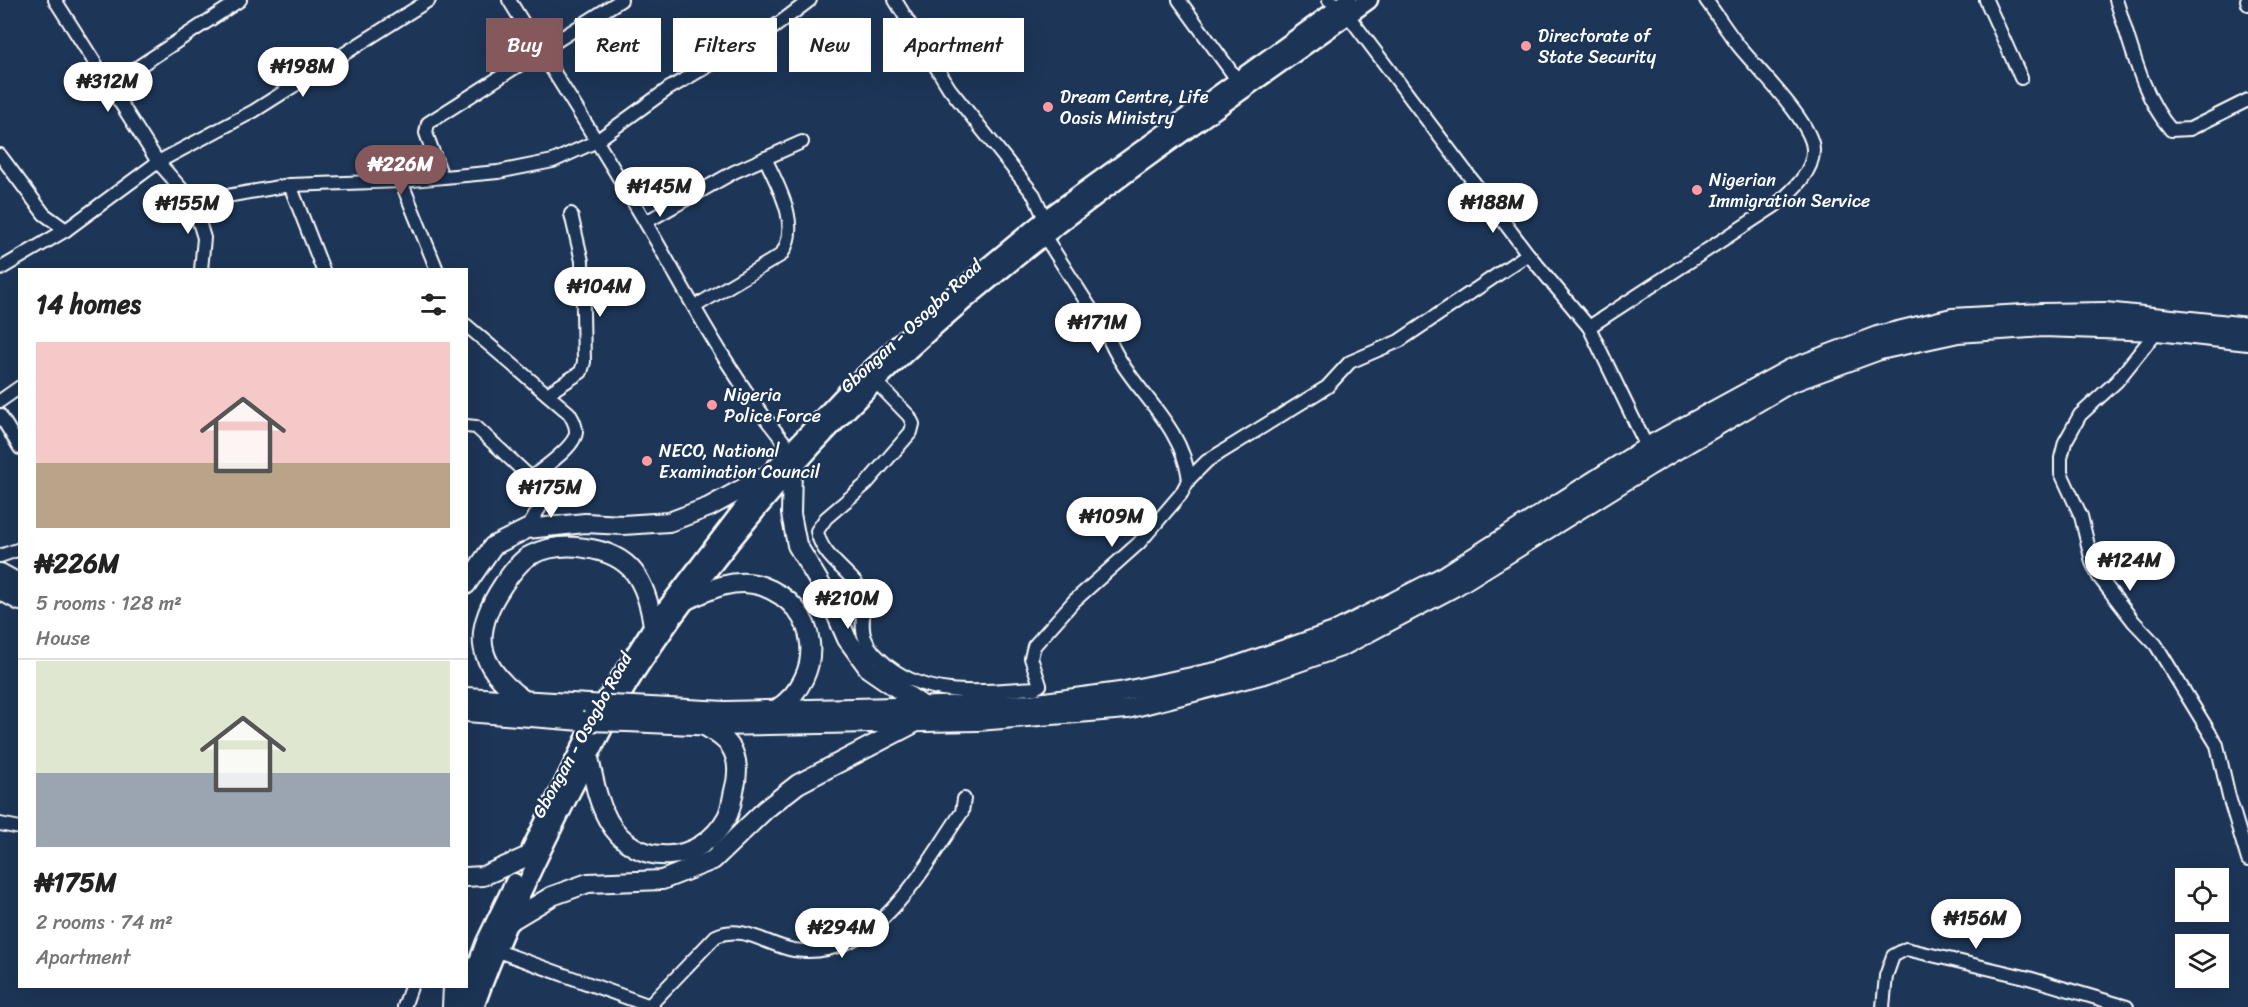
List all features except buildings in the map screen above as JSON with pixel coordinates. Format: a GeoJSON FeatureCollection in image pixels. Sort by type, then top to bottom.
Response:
{"type":"FeatureCollection","features":[{"type":"Feature","properties":{"kind":"highway"},"geometry":{"type":"LineString","coordinates":[[468,698],[589,704],[630,714],[705,726],[920,714],[1030,704],[1120,692],[1225,670],[1334,632],[1444,576],[1647,447],[1790,369],[1877,336],[1952,318],[2105,312],[2248,327]]}},
{"type":"Feature","properties":{"kind":"highway"},"geometry":{"type":"LineString","coordinates":[[468,712],[582,721],[630,714],[777,710],[920,714],[978,721],[1127,709],[1268,673],[1341,646],[1456,586],[1650,465],[1790,383],[1880,350],[1958,333],[2043,327],[2157,331],[2248,340]]}},
{"type":"Feature","properties":{"kind":"highway"},"geometry":{"type":"LineString","coordinates":[[792,470],[791,514],[797,544],[830,600],[848,639],[869,669],[920,714]]}},
{"type":"Feature","properties":{"kind":"highway"},"geometry":{"type":"LineString","coordinates":[[468,582],[493,546],[527,529],[585,523],[623,525],[669,522],[709,507],[768,475]]}},
{"type":"Feature","properties":{"kind":"highway"},"geometry":{"type":"LineString","coordinates":[[524,700],[501,683],[491,670],[484,652],[483,629],[492,601],[511,574],[530,555],[566,545],[618,555],[635,573],[646,591],[653,625]]}},
{"type":"Feature","properties":{"kind":"highway"},"geometry":{"type":"LineString","coordinates":[[0,573],[18,583]]}},
{"type":"Feature","properties":{"kind":"highway"},"geometry":{"type":"LineString","coordinates":[[687,600],[718,586],[738,584],[762,586],[792,603],[804,619],[811,636],[810,657],[800,687],[792,699],[777,710]]}},
{"type":"Feature","properties":{"kind":"highway"},"geometry":{"type":"LineString","coordinates":[[0,590],[18,600]]}},
{"type":"Feature","properties":{"kind":"highway"},"geometry":{"type":"LineString","coordinates":[[468,722],[490,714]]}},
{"type":"Feature","properties":{"kind":"highway"},"geometry":{"type":"LineString","coordinates":[[507,923],[552,896],[588,883],[662,880],[713,860],[766,809],[798,784],[920,714]]}},
{"type":"Feature","properties":{"kind":"highway"},"geometry":{"type":"LineString","coordinates":[[589,758],[597,796],[609,821],[626,843],[658,857],[670,857],[703,842],[716,832],[727,816],[736,782],[737,761],[730,746],[705,726]]}},
{"type":"Feature","properties":{"kind":"highway"},"geometry":{"type":"LineString","coordinates":[[468,877],[483,876],[526,857]]}},
{"type":"Feature","properties":{"kind":"highway"},"geometry":{"type":"LineString","coordinates":[[452,1007],[453,988]]}},
{"type":"Feature","properties":{"kind":"main road","name":"Gbongan - Osogbo Road"},"geometry":{"type":"LineString","coordinates":[[475,1007],[507,923],[589,758],[642,663],[741,529],[792,470],[876,382],[1045,228],[1238,81],[1342,6],[1369,0]]}},
{"type":"Feature","properties":{"kind":"main road","name":"Gbongan - Osogbo Road"},"geometry":{"type":"LineString","coordinates":[[461,1007],[485,942],[599,710],[653,625],[768,475],[851,387],[949,298],[1342,6]]}},
{"type":"Feature","properties":{"kind":"street"},"geometry":{"type":"LineString","coordinates":[[55,0],[158,162],[193,202],[204,238],[201,268]]}},
{"type":"Feature","properties":{"kind":"street"},"geometry":{"type":"LineString","coordinates":[[109,86],[240,0]]}},
{"type":"Feature","properties":{"kind":"street"},"geometry":{"type":"LineString","coordinates":[[0,269],[66,230],[158,162],[254,111],[429,0]]}},
{"type":"Feature","properties":{"kind":"street"},"geometry":{"type":"LineString","coordinates":[[509,0],[520,18]]}},
{"type":"Feature","properties":{"kind":"street"},"geometry":{"type":"LineString","coordinates":[[563,36],[621,0]]}},
{"type":"Feature","properties":{"kind":"street"},"geometry":{"type":"LineString","coordinates":[[193,202],[290,185],[401,181],[498,172],[553,161],[595,142],[668,89],[772,28],[810,0]]}},
{"type":"Feature","properties":{"kind":"street"},"geometry":{"type":"LineString","coordinates":[[895,0],[949,87],[1034,195],[1045,228],[1107,334],[1114,352],[1177,437],[1184,453],[1189,479]]}},
{"type":"Feature","properties":{"kind":"street"},"geometry":{"type":"LineString","coordinates":[[1179,0],[1238,81]]}},
{"type":"Feature","properties":{"kind":"street"},"geometry":{"type":"LineString","coordinates":[[1589,327],[1776,205],[1793,190],[1806,173],[1811,159],[1812,142],[1797,115],[1737,44],[1706,0]]}},
{"type":"Feature","properties":{"kind":"street"},"geometry":{"type":"LineString","coordinates":[[1986,0],[2021,78]]}},
{"type":"Feature","properties":{"kind":"street"},"geometry":{"type":"LineString","coordinates":[[2116,0],[2136,64],[2162,119],[2171,130],[2190,129],[2248,100]]}},
{"type":"Feature","properties":{"kind":"street"},"geometry":{"type":"LineString","coordinates":[[1342,6],[1527,254],[1589,327],[1647,447]]}},
{"type":"Feature","properties":{"kind":"street"},"geometry":{"type":"LineString","coordinates":[[442,177],[426,133],[428,123],[506,72]]}},
{"type":"Feature","properties":{"kind":"street"},"geometry":{"type":"LineString","coordinates":[[553,72],[646,222],[694,307],[769,424],[791,450]]}},
{"type":"Feature","properties":{"kind":"street"},"geometry":{"type":"LineString","coordinates":[[646,222],[697,192],[802,142]]}},
{"type":"Feature","properties":{"kind":"street"},"geometry":{"type":"LineString","coordinates":[[0,155],[44,214],[66,230]]}},
{"type":"Feature","properties":{"kind":"street"},"geometry":{"type":"LineString","coordinates":[[694,307],[781,255],[786,247],[790,234],[783,199],[765,158]]}},
{"type":"Feature","properties":{"kind":"street"},"geometry":{"type":"LineString","coordinates":[[401,181],[436,268]]}},
{"type":"Feature","properties":{"kind":"street"},"geometry":{"type":"LineString","coordinates":[[290,185],[322,268]]}},
{"type":"Feature","properties":{"kind":"street"},"geometry":{"type":"LineString","coordinates":[[547,394],[580,372],[584,362],[582,261],[571,214]]}},
{"type":"Feature","properties":{"kind":"street"},"geometry":{"type":"LineString","coordinates":[[876,382],[909,416],[913,424],[911,432],[866,484],[826,518],[817,531],[827,554],[866,597],[863,627],[865,639],[876,656],[912,682],[942,690],[966,692],[1035,688],[1040,685],[1031,658],[1034,646],[1074,601],[1139,543],[1181,494],[1189,479],[1207,461],[1327,387],[1350,362],[1399,341],[1527,254]]}},
{"type":"Feature","properties":{"kind":"street"},"geometry":{"type":"LineString","coordinates":[[468,327],[569,413],[576,432],[569,446],[531,478]]}},
{"type":"Feature","properties":{"kind":"street"},"geometry":{"type":"LineString","coordinates":[[2157,331],[2117,381],[2080,415],[2065,442],[2061,458],[2061,473],[2081,516],[2092,562],[2099,577],[2134,622],[2156,645],[2217,745],[2248,860]]}},
{"type":"Feature","properties":{"kind":"street"},"geometry":{"type":"LineString","coordinates":[[0,401],[18,388]]}},
{"type":"Feature","properties":{"kind":"street"},"geometry":{"type":"LineString","coordinates":[[0,415],[18,445]]}},
{"type":"Feature","properties":{"kind":"street"},"geometry":{"type":"LineString","coordinates":[[468,426],[476,427],[548,494],[527,529]]}},
{"type":"Feature","properties":{"kind":"street"},"geometry":{"type":"LineString","coordinates":[[1184,453],[1207,461]]}},
{"type":"Feature","properties":{"kind":"street"},"geometry":{"type":"LineString","coordinates":[[0,556],[18,550]]}},
{"type":"Feature","properties":{"kind":"street"},"geometry":{"type":"LineString","coordinates":[[495,950],[651,1006],[716,936],[730,930],[795,950],[822,948],[853,941],[882,921],[908,891],[962,812],[964,799]]}},
{"type":"Feature","properties":{"kind":"street"},"geometry":{"type":"LineString","coordinates":[[0,824],[18,828]]}},
{"type":"Feature","properties":{"kind":"street"},"geometry":{"type":"LineString","coordinates":[[1883,1007],[1886,976],[1893,956],[1906,949],[2025,977],[2127,1007]]}},
{"type":"Feature","properties":{"kind":"street"},"geometry":{"type":"LineString","coordinates":[[404,1007],[411,988]]}},
{"type":"Feature","properties":{"kind":"place","name":"Directorate of State Security"},"geometry":{"type":"Point","coordinates":[1526,46]}},
{"type":"Feature","properties":{"kind":"place","name":"Dream Centre, Life Oasis Ministry"},"geometry":{"type":"Point","coordinates":[1048,107]}},
{"type":"Feature","properties":{"kind":"place","name":"Nigerian Immigration Service"},"geometry":{"type":"Point","coordinates":[1697,190]}},
{"type":"Feature","properties":{"kind":"place","name":"Nigeria Police Force"},"geometry":{"type":"Point","coordinates":[712,405]}},
{"type":"Feature","properties":{"kind":"place","name":"NECO, National Examination Council"},"geometry":{"type":"Point","coordinates":[647,461]}}]}
